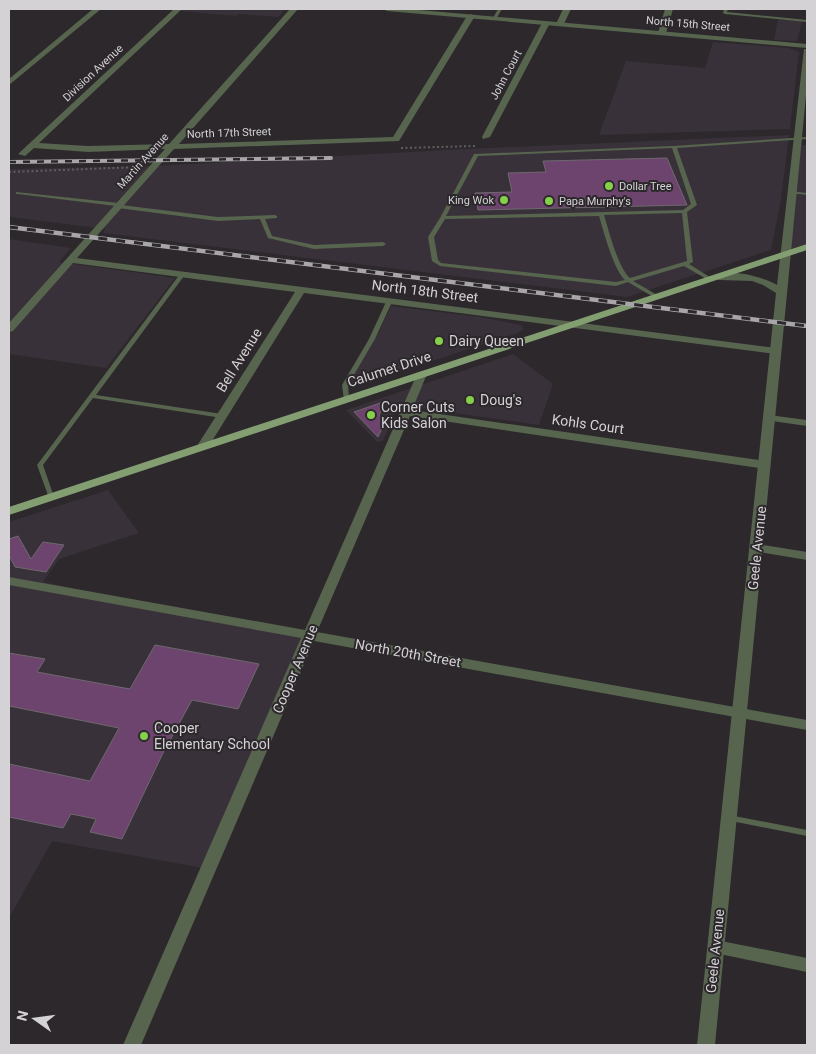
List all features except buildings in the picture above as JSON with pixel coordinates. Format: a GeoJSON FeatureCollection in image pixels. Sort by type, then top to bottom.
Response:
{"type":"FeatureCollection","features":[{"type":"Feature","properties":{"kind":"main road","name":"Calumet Drive"},"geometry":{"type":"LineString","coordinates":[[9,511],[807,247]]}},
{"type":"Feature","properties":{"kind":"street"},"geometry":{"type":"LineString","coordinates":[[9,83],[97,9]]}},
{"type":"Feature","properties":{"kind":"street","name":"Division Avenue"},"geometry":{"type":"LineString","coordinates":[[22,154],[178,9]]}},
{"type":"Feature","properties":{"kind":"street","name":"Martin Avenue"},"geometry":{"type":"LineString","coordinates":[[9,329],[294,9]]}},
{"type":"Feature","properties":{"kind":"street","name":"North 15th Street"},"geometry":{"type":"LineString","coordinates":[[387,9],[435,11],[471,16],[807,46]]}},
{"type":"Feature","properties":{"kind":"street"},"geometry":{"type":"LineString","coordinates":[[560,24],[567,9]]}},
{"type":"Feature","properties":{"kind":"street"},"geometry":{"type":"LineString","coordinates":[[662,33],[669,9]]}},
{"type":"Feature","properties":{"kind":"street","name":"North 17th Street"},"geometry":{"type":"LineString","coordinates":[[32,145],[88,149],[396,138],[471,16]]}},
{"type":"Feature","properties":{"kind":"street","name":"John Court"},"geometry":{"type":"LineString","coordinates":[[486,137],[546,23]]}},
{"type":"Feature","properties":{"kind":"street","name":"Geele Avenue"},"geometry":{"type":"LineString","coordinates":[[706,1045],[785,254],[792,192],[803,138],[807,51]]}},
{"type":"Feature","properties":{"kind":"street","name":"North 18th Street"},"geometry":{"type":"LineString","coordinates":[[70,260],[776,351]]}},
{"type":"Feature","properties":{"kind":"street"},"geometry":{"type":"LineString","coordinates":[[715,278],[760,279],[782,293]]}},
{"type":"Feature","properties":{"kind":"street","name":"Bell Avenue"},"geometry":{"type":"LineString","coordinates":[[203,446],[301,290]]}},
{"type":"Feature","properties":{"kind":"street","name":"Cooper Avenue"},"geometry":{"type":"LineString","coordinates":[[132,1045],[422,374]]}},
{"type":"Feature","properties":{"kind":"street","name":"Kohls Court"},"geometry":{"type":"LineString","coordinates":[[406,412],[765,465]]}},
{"type":"Feature","properties":{"kind":"street"},"geometry":{"type":"LineString","coordinates":[[770,418],[807,423]]}},
{"type":"Feature","properties":{"kind":"street"},"geometry":{"type":"LineString","coordinates":[[757,548],[807,556]]}},
{"type":"Feature","properties":{"kind":"street","name":"North 20th Street"},"geometry":{"type":"LineString","coordinates":[[9,582],[807,725]]}},
{"type":"Feature","properties":{"kind":"street"},"geometry":{"type":"LineString","coordinates":[[716,947],[807,965]]}},
{"type":"Feature","properties":{"kind":"lane"},"geometry":{"type":"LineString","coordinates":[[495,18],[500,9]]}},
{"type":"Feature","properties":{"kind":"lane"},"geometry":{"type":"LineString","coordinates":[[726,9],[725,13],[807,21]]}},
{"type":"Feature","properties":{"kind":"lane"},"geometry":{"type":"LineString","coordinates":[[684,210],[690,261],[632,281],[616,284],[437,263],[431,237],[476,155],[674,147],[681,144],[803,138]]}},
{"type":"Feature","properties":{"kind":"lane"},"geometry":{"type":"LineString","coordinates":[[443,218],[684,210],[694,206],[674,147]]}},
{"type":"Feature","properties":{"kind":"lane"},"geometry":{"type":"LineString","coordinates":[[18,192],[218,219],[275,217]]}},
{"type":"Feature","properties":{"kind":"lane"},"geometry":{"type":"LineString","coordinates":[[792,192],[807,194]]}},
{"type":"Feature","properties":{"kind":"lane"},"geometry":{"type":"LineString","coordinates":[[600,214],[622,275],[657,297]]}},
{"type":"Feature","properties":{"kind":"lane"},"geometry":{"type":"LineString","coordinates":[[262,217],[270,237],[314,247],[383,244]]}},
{"type":"Feature","properties":{"kind":"lane"},"geometry":{"type":"LineString","coordinates":[[685,264],[715,278]]}},
{"type":"Feature","properties":{"kind":"lane"},"geometry":{"type":"LineString","coordinates":[[51,497],[40,465],[182,274]]}},
{"type":"Feature","properties":{"kind":"lane"},"geometry":{"type":"LineString","coordinates":[[346,399],[345,384],[372,339],[389,302]]}},
{"type":"Feature","properties":{"kind":"lane"},"geometry":{"type":"LineString","coordinates":[[91,396],[222,416]]}},
{"type":"Feature","properties":{"kind":"lane"},"geometry":{"type":"LineString","coordinates":[[729,818],[807,833]]}},
{"type":"Feature","properties":{"kind":"path"},"geometry":{"type":"LineString","coordinates":[[9,172],[140,167]]}},
{"type":"Feature","properties":{"kind":"shaded area"},"geometry":{"type":"Polygon","coordinates":[[[181,9],[285,9],[278,17],[238,14],[236,16],[180,11],[181,9]]]}},
{"type":"Feature","properties":{"kind":"shaded area"},"geometry":{"type":"Polygon","coordinates":[[[778,19],[802,21],[797,41],[774,40],[778,19]]]}},
{"type":"Feature","properties":{"kind":"shaded area"},"geometry":{"type":"Polygon","coordinates":[[[713,42],[789,48],[799,52],[790,129],[599,135],[626,61],[705,68],[713,42]]]}},
{"type":"Feature","properties":{"kind":"shaded area"},"geometry":{"type":"Polygon","coordinates":[[[789,135],[781,200],[771,250],[627,297],[103,233],[105,229],[9,217],[9,169],[153,166],[465,149],[789,135]]]}},
{"type":"Feature","properties":{"kind":"shaded area"},"geometry":{"type":"Polygon","coordinates":[[[797,145],[807,145],[807,247],[785,254],[797,145]]]}},
{"type":"Feature","properties":{"kind":"shaded area"},"geometry":{"type":"Polygon","coordinates":[[[9,239],[71,248],[59,262],[175,278],[106,368],[9,354],[9,239]]]}},
{"type":"Feature","properties":{"kind":"shaded area"},"geometry":{"type":"Polygon","coordinates":[[[391,306],[480,317],[521,325],[524,329],[518,333],[353,387],[350,381],[377,336],[391,306]]]}},
{"type":"Feature","properties":{"kind":"shaded area"},"geometry":{"type":"Polygon","coordinates":[[[513,354],[553,384],[539,425],[398,405],[383,441],[377,442],[346,410],[513,354]]]}},
{"type":"Feature","properties":{"kind":"shaded area"},"geometry":{"type":"Polygon","coordinates":[[[108,490],[139,533],[59,559],[43,582],[310,636],[209,869],[52,841],[9,918],[9,522],[108,490]]]}},
{"type":"Feature","properties":{"kind":"railway"},"geometry":{"type":"LineString","coordinates":[[9,162],[331,158]]}},
{"type":"Feature","properties":{"kind":"railway"},"geometry":{"type":"LineString","coordinates":[[9,227],[807,326]]}},
{"type":"Feature","properties":{"kind":"place","name":"Dollar Tree"},"geometry":{"type":"Point","coordinates":[609,186]}},
{"type":"Feature","properties":{"kind":"place","name":"King Wok"},"geometry":{"type":"Point","coordinates":[504,200]}},
{"type":"Feature","properties":{"kind":"place","name":"Papa Murphy's"},"geometry":{"type":"Point","coordinates":[549,201]}},
{"type":"Feature","properties":{"kind":"place","name":"Dairy Queen"},"geometry":{"type":"Point","coordinates":[439,341]}},
{"type":"Feature","properties":{"kind":"place","name":"Doug's"},"geometry":{"type":"Point","coordinates":[470,400]}},
{"type":"Feature","properties":{"kind":"place","name":"Corner Cuts Kids Salon"},"geometry":{"type":"Point","coordinates":[371,415]}},
{"type":"Feature","properties":{"kind":"place","name":"Cooper Elementary School"},"geometry":{"type":"Point","coordinates":[144,736]}}]}
